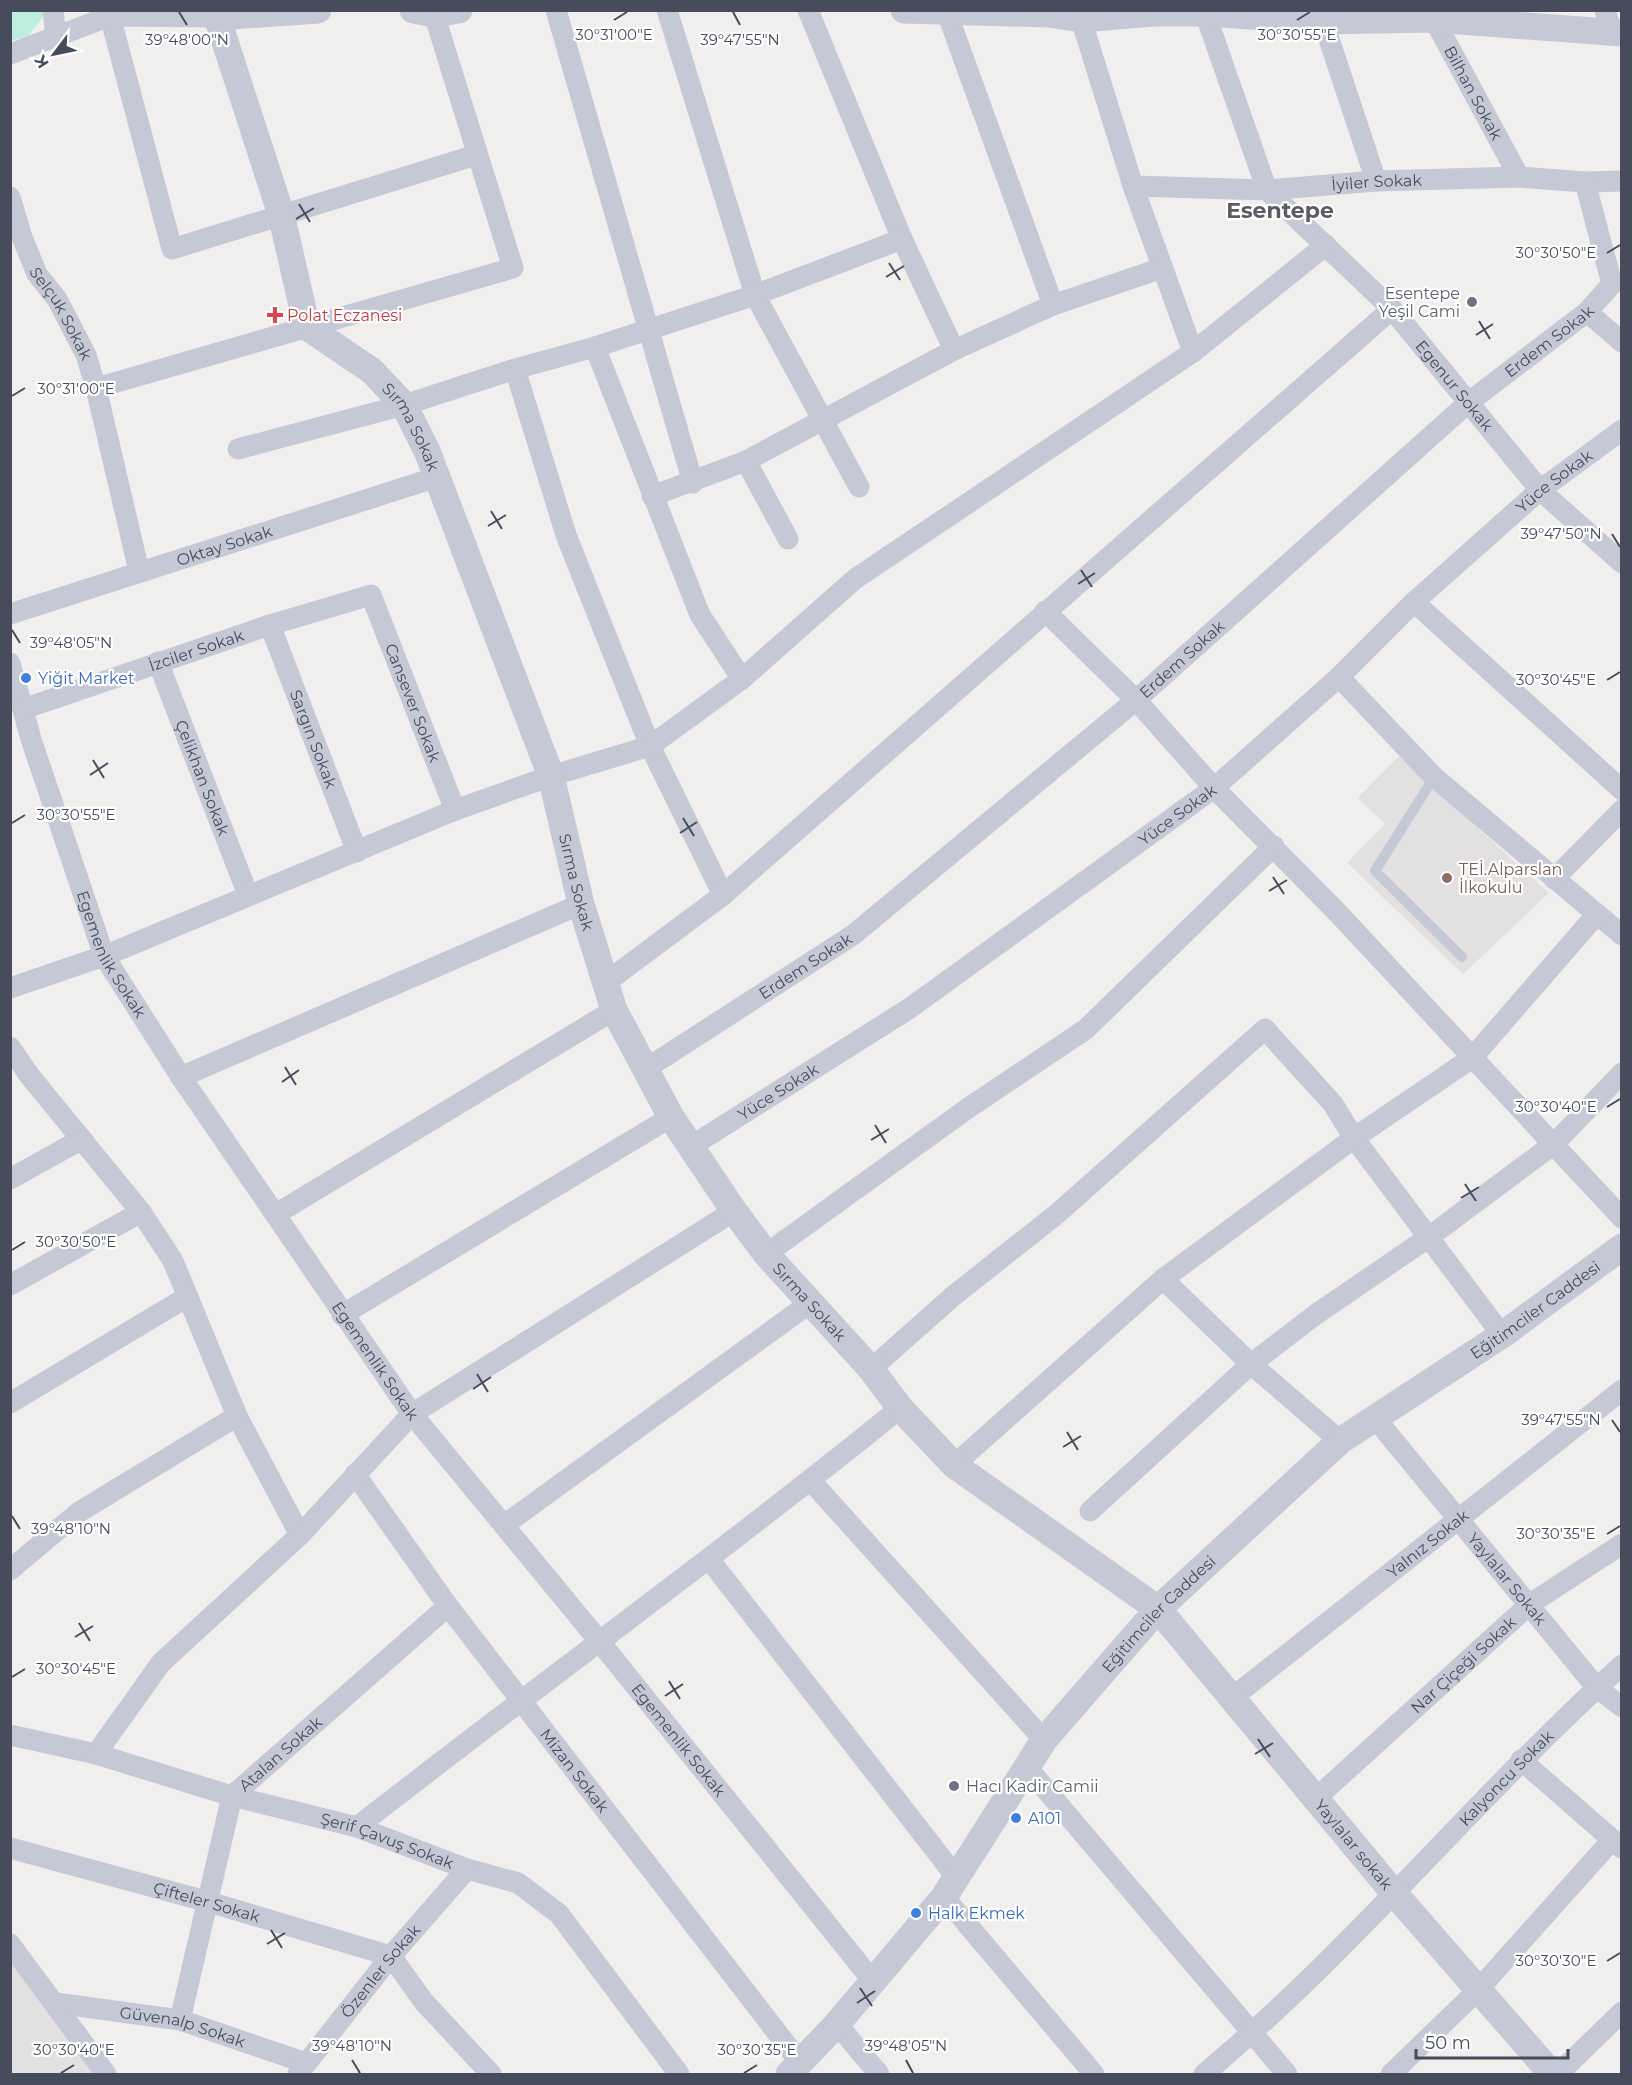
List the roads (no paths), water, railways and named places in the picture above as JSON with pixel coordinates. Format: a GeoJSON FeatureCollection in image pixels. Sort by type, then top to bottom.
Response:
{"type":"FeatureCollection","features":[{"type":"Feature","properties":{"kind":"street"},"geometry":{"type":"LineString","coordinates":[[53,10],[56,39]]}},
{"type":"Feature","properties":{"kind":"street"},"geometry":{"type":"LineString","coordinates":[[10,54],[56,39],[110,16],[217,17],[262,12],[318,10]]}},
{"type":"Feature","properties":{"kind":"street"},"geometry":{"type":"LineString","coordinates":[[556,10],[693,483]]}},
{"type":"Feature","properties":{"kind":"street"},"geometry":{"type":"LineString","coordinates":[[667,10],[755,295],[859,487]]}},
{"type":"Feature","properties":{"kind":"street"},"geometry":{"type":"LineString","coordinates":[[807,10],[902,239],[954,350]]}},
{"type":"Feature","properties":{"kind":"street"},"geometry":{"type":"LineString","coordinates":[[904,10],[947,13],[1048,12],[1081,20],[1154,12],[1278,14],[1323,21],[1430,15],[1613,25]]}},
{"type":"Feature","properties":{"kind":"street"},"geometry":{"type":"LineString","coordinates":[[96,388],[513,268],[476,155],[435,12]]}},
{"type":"Feature","properties":{"kind":"street"},"geometry":{"type":"LineString","coordinates":[[947,13],[1053,305]]}},
{"type":"Feature","properties":{"kind":"street","name":"Egenur Sokak"},"geometry":{"type":"LineString","coordinates":[[1205,13],[1268,190],[1392,309],[1540,490],[1622,563]]}},
{"type":"Feature","properties":{"kind":"street","name":"Bilhan Sokak"},"geometry":{"type":"LineString","coordinates":[[1430,15],[1519,177]]}},
{"type":"Feature","properties":{"kind":"street"},"geometry":{"type":"LineString","coordinates":[[110,16],[172,249],[476,155]]}},
{"type":"Feature","properties":{"kind":"street"},"geometry":{"type":"LineString","coordinates":[[217,17],[281,214],[307,327]]}},
{"type":"Feature","properties":{"kind":"street"},"geometry":{"type":"LineString","coordinates":[[1081,20],[1133,186],[1193,352]]}},
{"type":"Feature","properties":{"kind":"street"},"geometry":{"type":"LineString","coordinates":[[1323,21],[1377,181]]}},
{"type":"Feature","properties":{"kind":"street","name":"İyiler Sokak"},"geometry":{"type":"LineString","coordinates":[[1133,186],[1268,190],[1377,181],[1519,177],[1584,182],[1622,181]]}},
{"type":"Feature","properties":{"kind":"street","name":"Erdem Sokak"},"geometry":{"type":"LineString","coordinates":[[644,1070],[853,934],[1136,700],[1469,402],[1587,312],[1617,284],[1584,182]]}},
{"type":"Feature","properties":{"kind":"street","name":"Selçuk Sokak"},"geometry":{"type":"LineString","coordinates":[[10,197],[22,237],[37,274],[57,299],[86,355],[96,388],[139,571]]}},
{"type":"Feature","properties":{"kind":"street"},"geometry":{"type":"LineString","coordinates":[[238,449],[404,405],[515,369],[595,347],[755,295],[902,239]]}},
{"type":"Feature","properties":{"kind":"street"},"geometry":{"type":"LineString","coordinates":[[10,988],[104,956],[455,810],[551,776],[650,747],[742,680],[855,579],[1193,352],[1326,245]]}},
{"type":"Feature","properties":{"kind":"street"},"geometry":{"type":"LineString","coordinates":[[652,496],[693,483],[746,461],[954,350],[1053,305],[1162,268]]}},
{"type":"Feature","properties":{"kind":"street"},"geometry":{"type":"LineString","coordinates":[[605,983],[723,894],[1392,309]]}},
{"type":"Feature","properties":{"kind":"street"},"geometry":{"type":"LineString","coordinates":[[1587,312],[1622,342]]}},
{"type":"Feature","properties":{"kind":"street","name":"Sırma Sokak"},"geometry":{"type":"LineString","coordinates":[[307,327],[372,371],[404,405],[437,477],[551,776],[581,904],[614,1010],[670,1117],[766,1254],[871,1369],[900,1408],[954,1466],[1158,1609]]}},
{"type":"Feature","properties":{"kind":"street"},"geometry":{"type":"LineString","coordinates":[[595,347],[700,615],[742,680]]}},
{"type":"Feature","properties":{"kind":"street"},"geometry":{"type":"LineString","coordinates":[[515,369],[566,535],[650,747],[723,894]]}},
{"type":"Feature","properties":{"kind":"street","name":"Yüce Sokak"},"geometry":{"type":"LineString","coordinates":[[690,1147],[910,1008],[1214,788],[1339,677],[1414,602],[1540,490],[1622,430]]}},
{"type":"Feature","properties":{"kind":"street"},"geometry":{"type":"LineString","coordinates":[[746,461],[788,539]]}},
{"type":"Feature","properties":{"kind":"street","name":"Oktay Sokak"},"geometry":{"type":"LineString","coordinates":[[10,614],[437,477]]}},
{"type":"Feature","properties":{"kind":"street","name":"İzciler Sokak"},"geometry":{"type":"LineString","coordinates":[[23,709],[270,625],[371,595]]}},
{"type":"Feature","properties":{"kind":"street","name":"Cansever Sokak"},"geometry":{"type":"LineString","coordinates":[[371,595],[455,810]]}},
{"type":"Feature","properties":{"kind":"street"},"geometry":{"type":"LineString","coordinates":[[1414,602],[1622,790]]}},
{"type":"Feature","properties":{"kind":"street"},"geometry":{"type":"LineString","coordinates":[[1045,611],[1136,700],[1214,788],[1274,846],[1472,1058],[1555,1143],[1622,1218]]}},
{"type":"Feature","properties":{"kind":"street","name":"Sargın Sokak"},"geometry":{"type":"LineString","coordinates":[[270,625],[357,852]]}},
{"type":"Feature","properties":{"kind":"street","name":"Çelikhan Sokak"},"geometry":{"type":"LineString","coordinates":[[159,662],[248,895]]}},
{"type":"Feature","properties":{"kind":"street","name":"Egemenlik Sokak"},"geometry":{"type":"LineString","coordinates":[[10,663],[104,956],[181,1077],[412,1414],[600,1642],[872,1980]]}},
{"type":"Feature","properties":{"kind":"street"},"geometry":{"type":"LineString","coordinates":[[1339,677],[1434,777],[1622,935]]}},
{"type":"Feature","properties":{"kind":"street"},"geometry":{"type":"LineString","coordinates":[[1554,879],[1622,810]]}},
{"type":"Feature","properties":{"kind":"street"},"geometry":{"type":"LineString","coordinates":[[766,1254],[964,1111],[1086,1029],[1274,846]]}},
{"type":"Feature","properties":{"kind":"street"},"geometry":{"type":"LineString","coordinates":[[181,1077],[581,904]]}},
{"type":"Feature","properties":{"kind":"street"},"geometry":{"type":"LineString","coordinates":[[954,1466],[1163,1279],[1354,1138],[1472,1058],[1597,914]]}},
{"type":"Feature","properties":{"kind":"street"},"geometry":{"type":"LineString","coordinates":[[276,1214],[614,1010]]}},
{"type":"Feature","properties":{"kind":"street"},"geometry":{"type":"LineString","coordinates":[[871,1369],[952,1297],[1058,1213],[1265,1029],[1333,1104],[1354,1138],[1502,1335]]}},
{"type":"Feature","properties":{"kind":"street"},"geometry":{"type":"LineString","coordinates":[[10,1047],[20,1079],[82,1139],[141,1212],[173,1261],[237,1416],[300,1535]]}},
{"type":"Feature","properties":{"kind":"street"},"geometry":{"type":"LineString","coordinates":[[1090,1511],[1251,1364],[1315,1315],[1429,1237],[1555,1143],[1622,1073]]}},
{"type":"Feature","properties":{"kind":"street"},"geometry":{"type":"LineString","coordinates":[[342,1315],[670,1117]]}},
{"type":"Feature","properties":{"kind":"street"},"geometry":{"type":"LineString","coordinates":[[10,1179],[82,1139]]}},
{"type":"Feature","properties":{"kind":"street"},"geometry":{"type":"LineString","coordinates":[[96,1754],[161,1663],[300,1535],[412,1414],[734,1211]]}},
{"type":"Feature","properties":{"kind":"street"},"geometry":{"type":"LineString","coordinates":[[10,1285],[141,1212]]}},
{"type":"Feature","properties":{"kind":"street","name":"Eğitimciler Caddesi"},"geometry":{"type":"LineString","coordinates":[[794,2068],[837,2024],[951,1887],[1044,1740],[1158,1609],[1340,1441],[1502,1335],[1622,1247]]}},
{"type":"Feature","properties":{"kind":"street"},"geometry":{"type":"LineString","coordinates":[[1163,1279],[1251,1364],[1340,1441]]}},
{"type":"Feature","properties":{"kind":"street"},"geometry":{"type":"LineString","coordinates":[[10,1403],[187,1297]]}},
{"type":"Feature","properties":{"kind":"street"},"geometry":{"type":"LineString","coordinates":[[504,1525],[810,1303]]}},
{"type":"Feature","properties":{"kind":"street","name":"Yalnız Sokak"},"geometry":{"type":"LineString","coordinates":[[1233,1697],[1622,1390]]}},
{"type":"Feature","properties":{"kind":"street"},"geometry":{"type":"LineString","coordinates":[[357,1827],[520,1700],[811,1481],[900,1408]]}},
{"type":"Feature","properties":{"kind":"street"},"geometry":{"type":"LineString","coordinates":[[10,1570],[79,1512],[237,1416]]}},
{"type":"Feature","properties":{"kind":"street","name":"Yaylalar Sokak"},"geometry":{"type":"LineString","coordinates":[[1375,1418],[1597,1688],[1622,1707]]}},
{"type":"Feature","properties":{"kind":"street","name":"Mizan Sokak"},"geometry":{"type":"LineString","coordinates":[[355,1474],[448,1606],[794,2068]]}},
{"type":"Feature","properties":{"kind":"street"},"geometry":{"type":"LineString","coordinates":[[811,1481],[1044,1740]]}},
{"type":"Feature","properties":{"kind":"street","name":"Nar Çiçeği Sokak"},"geometry":{"type":"LineString","coordinates":[[1315,1799],[1530,1604],[1622,1544]]}},
{"type":"Feature","properties":{"kind":"street"},"geometry":{"type":"LineString","coordinates":[[709,1559],[951,1887],[1094,2074]]}},
{"type":"Feature","properties":{"kind":"street","name":"Atalan Sokak"},"geometry":{"type":"LineString","coordinates":[[180,2020],[232,1796],[448,1606]]}},
{"type":"Feature","properties":{"kind":"street","name":"Yaylalar sokak"},"geometry":{"type":"LineString","coordinates":[[1158,1609],[1477,1991],[1552,2074]]}},
{"type":"Feature","properties":{"kind":"street","name":"Kalyoncu Sokak"},"geometry":{"type":"LineString","coordinates":[[1204,2074],[1254,2032],[1394,1893],[1521,1760],[1622,1665]]}},
{"type":"Feature","properties":{"kind":"street","name":"Şerif Çavuş Sokak"},"geometry":{"type":"LineString","coordinates":[[10,1735],[96,1754],[232,1796],[357,1827],[467,1869],[518,1883],[559,1914],[678,2074]]}},
{"type":"Feature","properties":{"kind":"street"},"geometry":{"type":"LineString","coordinates":[[1390,2074],[1477,1991],[1617,1844],[1521,1760]]}},
{"type":"Feature","properties":{"kind":"street"},"geometry":{"type":"LineString","coordinates":[[1026,1766],[1254,2032],[1287,2074]]}},
{"type":"Feature","properties":{"kind":"street","name":"Çifteler Sokak"},"geometry":{"type":"LineString","coordinates":[[10,1848],[209,1902],[391,1956]]}},
{"type":"Feature","properties":{"kind":"street","name":"Özenler Sokak"},"geometry":{"type":"LineString","coordinates":[[302,2069],[391,1956],[467,1869]]}},
{"type":"Feature","properties":{"kind":"street"},"geometry":{"type":"LineString","coordinates":[[10,1944],[56,2003],[106,2074]]}},
{"type":"Feature","properties":{"kind":"street"},"geometry":{"type":"LineString","coordinates":[[391,1956],[424,2002],[491,2074]]}},
{"type":"Feature","properties":{"kind":"street","name":"Güvenalp Sokak"},"geometry":{"type":"LineString","coordinates":[[56,2003],[180,2020],[302,2069]]}},
{"type":"Feature","properties":{"kind":"street"},"geometry":{"type":"LineString","coordinates":[[1558,2074],[1622,2012]]}},
{"type":"Feature","properties":{"kind":"street"},"geometry":{"type":"LineString","coordinates":[[837,2024],[879,2074]]}},
{"type":"Feature","properties":{"kind":"lane"},"geometry":{"type":"LineString","coordinates":[[1434,777],[1375,871],[1462,957]]}},
{"type":"Feature","properties":{"kind":"place","name":"Esentepe Yeşil Cami"},"geometry":{"type":"Point","coordinates":[1472,302]}},
{"type":"Feature","properties":{"kind":"place","name":"Polat Eczanesi"},"geometry":{"type":"Point","coordinates":[275,315]}},
{"type":"Feature","properties":{"kind":"place","name":"Yiğit Market"},"geometry":{"type":"Point","coordinates":[26,678]}},
{"type":"Feature","properties":{"kind":"place","name":"TEİ.Alparslan İlkokulu"},"geometry":{"type":"Point","coordinates":[1447,878]}},
{"type":"Feature","properties":{"kind":"place","name":"Hacı Kadir Camii"},"geometry":{"type":"Point","coordinates":[954,1786]}},
{"type":"Feature","properties":{"kind":"place","name":"A101"},"geometry":{"type":"Point","coordinates":[1016,1818]}},
{"type":"Feature","properties":{"kind":"place","name":"Halk Ekmek"},"geometry":{"type":"Point","coordinates":[916,1913]}},
{"type":"Feature","properties":{"kind":"district","name":"Esentepe"},"geometry":{"type":"Point","coordinates":[1280,210]}}]}
